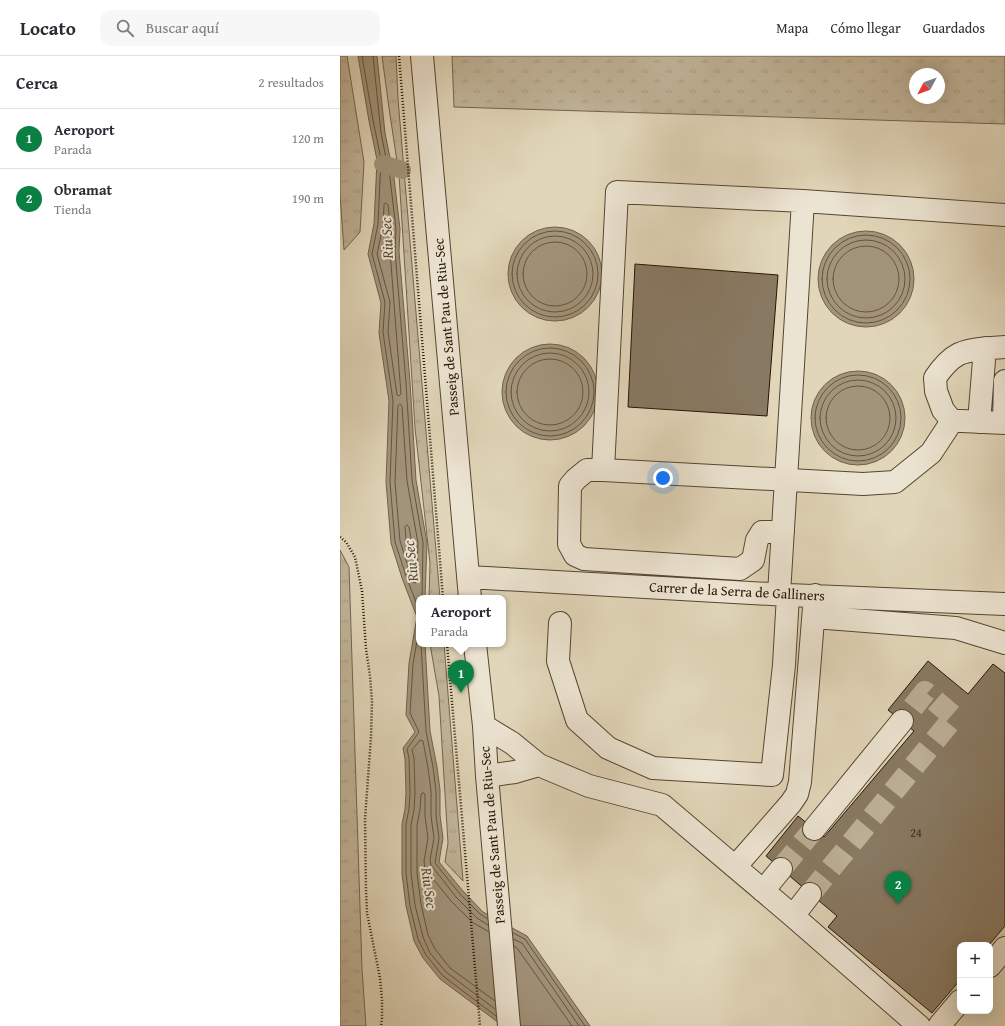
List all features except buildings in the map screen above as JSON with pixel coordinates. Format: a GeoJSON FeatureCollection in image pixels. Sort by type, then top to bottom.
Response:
{"type":"FeatureCollection","features":[{"type":"Feature","properties":{"kind":"street","name":"Passeig de Sant Pau de Riu-Sec"},"geometry":{"type":"LineString","coordinates":[[422,56],[469,588]]}},
{"type":"Feature","properties":{"kind":"street"},"geometry":{"type":"LineString","coordinates":[[603,470],[617,192],[803,201],[1005,215]]}},
{"type":"Feature","properties":{"kind":"street"},"geometry":{"type":"LineString","coordinates":[[560,623],[558,661],[577,720],[608,748],[653,768],[772,775],[784,665],[783,532],[803,201]]}},
{"type":"Feature","properties":{"kind":"street"},"geometry":{"type":"LineString","coordinates":[[952,422],[942,410],[936,391],[935,378],[944,366],[958,354],[977,349],[995,347],[979,422]]}},
{"type":"Feature","properties":{"kind":"street"},"geometry":{"type":"LineString","coordinates":[[952,422],[1004,423],[1005,381]]}},
{"type":"Feature","properties":{"kind":"street"},"geometry":{"type":"LineString","coordinates":[[783,532],[762,532],[757,540],[752,560],[740,569],[584,559],[576,555],[569,544],[570,486],[587,470],[863,484],[895,482],[931,453],[952,422]]}},
{"type":"Feature","properties":{"kind":"street","name":"Carrer de la Serra de Galliners"},"geometry":{"type":"LineString","coordinates":[[469,588],[816,595],[1005,604]]}},
{"type":"Feature","properties":{"kind":"street"},"geometry":{"type":"LineString","coordinates":[[735,867],[791,803],[797,794],[800,782],[816,595]]}},
{"type":"Feature","properties":{"kind":"street"},"geometry":{"type":"LineString","coordinates":[[814,617],[956,628],[1005,643]]}},
{"type":"Feature","properties":{"kind":"street","name":"Passeig de Sant Pau de Riu-Sec"},"geometry":{"type":"LineString","coordinates":[[475,647],[484,726],[497,904],[509,1026]]}},
{"type":"Feature","properties":{"kind":"street"},"geometry":{"type":"LineString","coordinates":[[814,829],[902,721]]}},
{"type":"Feature","properties":{"kind":"street"},"geometry":{"type":"LineString","coordinates":[[484,726],[512,743],[539,764],[588,786],[662,805],[793,916],[919,1026]]}},
{"type":"Feature","properties":{"kind":"street"},"geometry":{"type":"LineString","coordinates":[[487,776],[515,772],[539,764]]}},
{"type":"Feature","properties":{"kind":"street"},"geometry":{"type":"LineString","coordinates":[[763,891],[781,869]]}},
{"type":"Feature","properties":{"kind":"street"},"geometry":{"type":"LineString","coordinates":[[793,916],[810,894]]}},
{"type":"Feature","properties":{"kind":"street"},"geometry":{"type":"LineString","coordinates":[[993,962],[1005,948]]}},
{"type":"Feature","properties":{"kind":"street"},"geometry":{"type":"LineString","coordinates":[[939,1026],[957,1005]]}},
{"type":"Feature","properties":{"kind":"path"},"geometry":{"type":"LineString","coordinates":[[399,56],[443,595]]}},
{"type":"Feature","properties":{"kind":"path"},"geometry":{"type":"LineString","coordinates":[[340,537],[346,542],[355,557],[362,591],[366,649],[370,676],[372,702],[365,819],[366,890],[367,913],[380,978],[382,1012],[381,1026]]}},
{"type":"Feature","properties":{"kind":"path"},"geometry":{"type":"LineString","coordinates":[[447,647],[480,1026]]}},
{"type":"Feature","properties":{"kind":"green space"},"geometry":{"type":"Polygon","coordinates":[[[340,56],[347,56],[364,162],[360,232],[344,250],[340,195],[340,56]]]}},
{"type":"Feature","properties":{"kind":"green space"},"geometry":{"type":"Polygon","coordinates":[[[382,56],[396,56],[398,99],[440,595],[429,595],[430,563],[415,428],[399,175],[382,56]]]}},
{"type":"Feature","properties":{"kind":"green space"},"geometry":{"type":"Polygon","coordinates":[[[452,56],[1005,56],[1005,124],[454,107],[452,56]]]}},
{"type":"Feature","properties":{"kind":"green space"},"geometry":{"type":"Polygon","coordinates":[[[340,550],[349,567],[362,969],[366,1026],[340,1026],[340,550]]]}},
{"type":"Feature","properties":{"kind":"green space"},"geometry":{"type":"Polygon","coordinates":[[[431,647],[444,647],[463,881],[445,862],[448,843],[439,696],[431,647]]]}},
{"type":"Feature","properties":{"kind":"water","name":"Riu Sec"},"geometry":{"type":"Polygon","coordinates":[[[358,56],[377,56],[385,133],[394,178],[400,229],[399,251],[410,382],[416,480],[427,543],[425,595],[416,595],[416,614],[391,543],[386,482],[389,401],[379,333],[381,303],[368,254],[374,224],[377,160],[358,56]]]}},
{"type":"Feature","properties":{"kind":"water"},"geometry":{"type":"Polygon","coordinates":[[[555,227],[573,231],[588,241],[598,256],[602,274],[598,292],[588,307],[573,317],[555,321],[537,317],[522,307],[512,292],[508,274],[512,256],[522,241],[537,231],[555,227]]]}},
{"type":"Feature","properties":{"kind":"water"},"geometry":{"type":"Polygon","coordinates":[[[866,231],[884,234],[900,245],[911,261],[914,279],[911,297],[900,313],[884,324],[866,327],[848,324],[832,313],[821,297],[818,279],[821,261],[832,245],[848,234],[866,231]]]}},
{"type":"Feature","properties":{"kind":"water"},"geometry":{"type":"Polygon","coordinates":[[[550,344],[568,348],[577,352],[584,358],[590,365],[594,374],[598,392],[594,410],[590,419],[584,426],[577,432],[568,436],[550,440],[532,436],[523,432],[516,426],[510,419],[506,410],[502,392],[506,374],[510,365],[516,358],[523,352],[532,348],[550,344]]]}},
{"type":"Feature","properties":{"kind":"water"},"geometry":{"type":"Polygon","coordinates":[[[849,371],[867,371],[876,374],[892,384],[902,400],[905,409],[905,427],[902,436],[892,452],[876,462],[867,465],[849,465],[840,462],[824,452],[814,436],[811,427],[811,409],[814,400],[824,384],[840,374],[849,371]]]}},
{"type":"Feature","properties":{"kind":"water","name":"Riu Sec"},"geometry":{"type":"Polygon","coordinates":[[[416,623],[416,647],[425,647],[430,731],[440,790],[440,815],[443,838],[439,862],[483,912],[527,936],[590,1026],[503,1026],[440,979],[423,958],[414,941],[406,906],[402,874],[402,824],[406,793],[405,759],[403,748],[415,732],[406,715],[409,663],[416,623]]]}},
{"type":"Feature","properties":{"kind":"waterway"},"geometry":{"type":"LineString","coordinates":[[383,164],[402,170]]}},
{"type":"Feature","properties":{"kind":"tunnel"},"geometry":{"type":"LineString","coordinates":[[810,894],[954,717],[925,692],[902,721]]}},
{"type":"Feature","properties":{"kind":"tunnel"},"geometry":{"type":"LineString","coordinates":[[781,869],[814,829]]}},
{"type":"Feature","properties":{"kind":"place","name":"Aeroport"},"geometry":{"type":"Point","coordinates":[461,693]}},
{"type":"Feature","properties":{"kind":"place","name":"Obramat"},"geometry":{"type":"Point","coordinates":[898,904]}}]}
